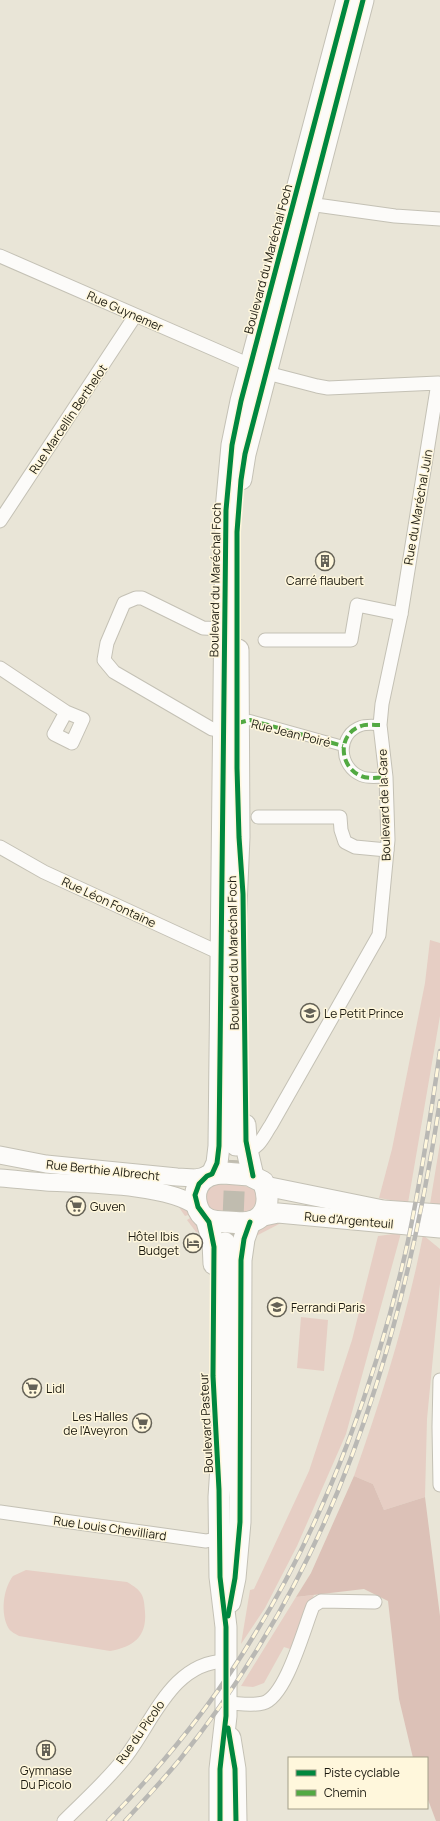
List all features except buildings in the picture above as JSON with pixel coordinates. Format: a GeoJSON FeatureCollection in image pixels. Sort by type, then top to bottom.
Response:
{"type":"FeatureCollection","features":[{"type":"Feature","properties":{"kind":"main road","name":"Boulevard du Maréchal Foch"},"geometry":{"type":"LineString","coordinates":[[210,1175],[217,1163],[219,1146],[222,772],[230,726],[239,493],[258,369],[347,0]]}},
{"type":"Feature","properties":{"kind":"main road","name":"Boulevard du Maréchal Foch"},"geometry":{"type":"LineString","coordinates":[[238,1147],[236,930],[238,837],[224,629],[226,510],[229,471],[234,433],[258,369],[309,204],[363,0]]}},
{"type":"Feature","properties":{"kind":"main road","name":"Boulevard du Maréchal Foch"},"geometry":{"type":"LineString","coordinates":[[222,772],[238,1147],[259,1181]]}},
{"type":"Feature","properties":{"kind":"main road"},"geometry":{"type":"LineString","coordinates":[[224,1173],[259,1181],[268,1200],[265,1210],[254,1219],[219,1222],[202,1213],[195,1201],[196,1190],[199,1184],[210,1175],[224,1173]]}},
{"type":"Feature","properties":{"kind":"main road","name":"Rue d'Argenteuil"},"geometry":{"type":"LineString","coordinates":[[259,1181],[383,1210],[440,1214]]}},
{"type":"Feature","properties":{"kind":"main road","name":"Boulevard Pasteur"},"geometry":{"type":"LineString","coordinates":[[202,1213],[212,1232],[214,1247],[213,1376],[220,1490]]}},
{"type":"Feature","properties":{"kind":"main road","name":"Rue d'Argenteuil"},"geometry":{"type":"LineString","coordinates":[[254,1219],[278,1213],[440,1228]]}},
{"type":"Feature","properties":{"kind":"main road","name":"Boulevard Pasteur"},"geometry":{"type":"LineString","coordinates":[[226,1627],[236,1568],[240,1514],[242,1260],[244,1239],[254,1219]]}},
{"type":"Feature","properties":{"kind":"main road","name":"Boulevard Pasteur"},"geometry":{"type":"LineString","coordinates":[[220,1821],[220,1770],[226,1710],[226,1627],[220,1577],[220,1490],[223,1437],[228,1243],[230,1518],[236,1568]]}},
{"type":"Feature","properties":{"kind":"main road","name":"Boulevard Pasteur"},"geometry":{"type":"LineString","coordinates":[[226,1710],[235,1769],[236,1821]]}},
{"type":"Feature","properties":{"kind":"street"},"geometry":{"type":"LineString","coordinates":[[309,204],[395,216],[440,219]]}},
{"type":"Feature","properties":{"kind":"street","name":"Rue Guynemer"},"geometry":{"type":"LineString","coordinates":[[0,256],[258,369]]}},
{"type":"Feature","properties":{"kind":"street","name":"Rue Marcellin Berthelot"},"geometry":{"type":"LineString","coordinates":[[0,521],[135,316]]}},
{"type":"Feature","properties":{"kind":"street","name":"Rue du Maréchal Juin"},"geometry":{"type":"LineString","coordinates":[[258,369],[328,388],[439,377],[401,614]]}},
{"type":"Feature","properties":{"kind":"street"},"geometry":{"type":"LineString","coordinates":[[224,629],[203,628],[142,598],[136,598],[124,603],[107,643],[104,660],[114,672],[212,729],[230,726]]}},
{"type":"Feature","properties":{"kind":"street"},"geometry":{"type":"LineString","coordinates":[[265,640],[351,640],[357,605],[401,614]]}},
{"type":"Feature","properties":{"kind":"street","name":"Boulevard de la Gare"},"geometry":{"type":"LineString","coordinates":[[238,1147],[253,1149],[271,1125],[379,935],[387,850],[386,777],[380,726],[382,704],[401,614]]}},
{"type":"Feature","properties":{"kind":"street"},"geometry":{"type":"LineString","coordinates":[[0,668],[66,712]]}},
{"type":"Feature","properties":{"kind":"street","name":"Rue Jean Poiré"},"geometry":{"type":"LineString","coordinates":[[230,726],[250,720],[343,746]]}},
{"type":"Feature","properties":{"kind":"street"},"geometry":{"type":"LineString","coordinates":[[380,726],[362,725],[349,734],[343,746],[343,754],[347,763],[359,776],[366,778],[386,777]]}},
{"type":"Feature","properties":{"kind":"street"},"geometry":{"type":"LineString","coordinates":[[258,817],[340,817],[341,830],[345,842],[355,847],[387,850]]}},
{"type":"Feature","properties":{"kind":"street","name":"Rue Léon Fontaine"},"geometry":{"type":"LineString","coordinates":[[0,847],[44,872],[220,953]]}},
{"type":"Feature","properties":{"kind":"street","name":"Rue Berthie Albrecht"},"geometry":{"type":"LineString","coordinates":[[0,1156],[46,1164],[177,1177],[195,1178],[210,1175]]}},
{"type":"Feature","properties":{"kind":"street"},"geometry":{"type":"LineString","coordinates":[[0,1163],[25,1180]]}},
{"type":"Feature","properties":{"kind":"street","name":"Rue Berthie Albrecht"},"geometry":{"type":"LineString","coordinates":[[0,1178],[110,1186],[163,1192],[184,1199],[202,1213]]}},
{"type":"Feature","properties":{"kind":"street"},"geometry":{"type":"LineString","coordinates":[[440,1380],[438,1427],[440,1485]]}},
{"type":"Feature","properties":{"kind":"street","name":"Rue Louis Chevilliard"},"geometry":{"type":"LineString","coordinates":[[0,1512],[206,1541],[220,1538]]}},
{"type":"Feature","properties":{"kind":"street"},"geometry":{"type":"LineString","coordinates":[[226,1710],[264,1703],[275,1695],[285,1682],[313,1606],[321,1601],[375,1602]]}},
{"type":"Feature","properties":{"kind":"street","name":"Rue du Picolo"},"geometry":{"type":"LineString","coordinates":[[64,1821],[89,1797],[126,1755],[175,1684],[192,1671],[208,1663],[226,1661]]}},
{"type":"Feature","properties":{"kind":"shaded area"},"geometry":{"type":"Polygon","coordinates":[[[430,940],[440,943],[440,1016],[408,1203],[379,1198],[392,1149],[425,983],[430,940]]]}},
{"type":"Feature","properties":{"kind":"shaded area"},"geometry":{"type":"Polygon","coordinates":[[[440,1143],[440,1206],[430,1204],[440,1143]]]}},
{"type":"Feature","properties":{"kind":"shaded area"},"geometry":{"type":"Polygon","coordinates":[[[221,1184],[244,1186],[254,1190],[257,1199],[254,1206],[246,1213],[213,1210],[208,1204],[206,1195],[211,1186],[221,1184]]]}},
{"type":"Feature","properties":{"kind":"shaded area"},"geometry":{"type":"Polygon","coordinates":[[[176,1203],[192,1215],[197,1223],[200,1233],[196,1232],[187,1220],[190,1218],[188,1215],[185,1216],[176,1203]]]}},
{"type":"Feature","properties":{"kind":"shaded area"},"geometry":{"type":"Polygon","coordinates":[[[281,1219],[281,1223],[256,1236],[251,1236],[259,1226],[281,1219]]]}},
{"type":"Feature","properties":{"kind":"shaded area"},"geometry":{"type":"Polygon","coordinates":[[[401,1233],[346,1434],[297,1546],[265,1608],[241,1644],[250,1590],[254,1589],[309,1471],[352,1340],[378,1236],[401,1233]]]}},
{"type":"Feature","properties":{"kind":"shaded area"},"geometry":{"type":"Polygon","coordinates":[[[423,1235],[440,1249],[440,1284],[427,1419],[425,1497],[384,1510],[373,1484],[354,1476],[402,1326],[423,1235]]]}},
{"type":"Feature","properties":{"kind":"shaded area"},"geometry":{"type":"Polygon","coordinates":[[[301,1317],[328,1320],[324,1371],[297,1368],[301,1317]]]}},
{"type":"Feature","properties":{"kind":"shaded area"},"geometry":{"type":"Polygon","coordinates":[[[354,1476],[373,1484],[384,1510],[425,1497],[440,1616],[440,1821],[436,1821],[428,1800],[428,1757],[413,1757],[399,1699],[388,1601],[364,1589],[296,1597],[311,1573],[354,1476]]]}},
{"type":"Feature","properties":{"kind":"shaded area"},"geometry":{"type":"Polygon","coordinates":[[[26,1570],[127,1582],[136,1588],[143,1597],[145,1606],[145,1621],[141,1634],[137,1639],[125,1647],[110,1651],[19,1636],[10,1630],[6,1623],[4,1616],[4,1602],[7,1588],[13,1576],[26,1570]]]}},
{"type":"Feature","properties":{"kind":"shaded area"},"geometry":{"type":"Polygon","coordinates":[[[314,1595],[290,1649],[284,1647],[264,1683],[253,1687],[241,1686],[296,1597],[314,1595]]]}},
{"type":"Feature","properties":{"kind":"tunnel"},"geometry":{"type":"LineString","coordinates":[[232,1243],[236,1145]]}},
{"type":"Feature","properties":{"kind":"railway"},"geometry":{"type":"LineString","coordinates":[[108,1821],[149,1777],[188,1731],[240,1658],[282,1588],[328,1493],[366,1392],[396,1291],[417,1194],[440,1051]]}},
{"type":"Feature","properties":{"kind":"railway"},"geometry":{"type":"LineString","coordinates":[[125,1821],[181,1758],[233,1687],[261,1643],[296,1580],[328,1516],[378,1381],[397,1312],[414,1242],[440,1101]]}},
{"type":"Feature","properties":{"kind":"marked path"},"geometry":{"type":"LineString","coordinates":[[238,723],[250,720],[343,746]]}},
{"type":"Feature","properties":{"kind":"marked path"},"geometry":{"type":"LineString","coordinates":[[380,725],[363,725],[353,730],[348,736],[344,751],[348,766],[354,772],[367,778],[386,777]]}},
{"type":"Feature","properties":{"kind":"cycle path"},"geometry":{"type":"LineString","coordinates":[[220,1821],[220,1769],[226,1716],[226,1627],[220,1577],[219,1490],[213,1376],[214,1247],[209,1222],[198,1207],[195,1195],[199,1184],[207,1176],[212,1174],[217,1163],[219,1146],[226,510],[232,445],[241,401],[347,0]]}},
{"type":"Feature","properties":{"kind":"cycle path"},"geometry":{"type":"LineString","coordinates":[[253,1176],[246,1141],[243,894],[239,837],[237,768],[237,532],[241,480],[245,454],[363,0]]}},
{"type":"Feature","properties":{"kind":"cycle path"},"geometry":{"type":"LineString","coordinates":[[228,1616],[235,1578],[240,1522],[241,1260],[244,1239],[250,1222]]}},
{"type":"Feature","properties":{"kind":"cycle path"},"geometry":{"type":"LineString","coordinates":[[228,1728],[235,1769],[236,1821]]}},
{"type":"Feature","properties":{"kind":"place","name":"Carré flaubert"},"geometry":{"type":"Point","coordinates":[325,561]}},
{"type":"Feature","properties":{"kind":"place","name":"Le Petit Prince"},"geometry":{"type":"Point","coordinates":[310,1013]}},
{"type":"Feature","properties":{"kind":"place","name":"Guven"},"geometry":{"type":"Point","coordinates":[76,1206]}},
{"type":"Feature","properties":{"kind":"place","name":"Hôtel Ibis Budget"},"geometry":{"type":"Point","coordinates":[193,1243]}},
{"type":"Feature","properties":{"kind":"place","name":"Ferrandi Paris"},"geometry":{"type":"Point","coordinates":[277,1307]}},
{"type":"Feature","properties":{"kind":"place","name":"Lidl"},"geometry":{"type":"Point","coordinates":[32,1388]}},
{"type":"Feature","properties":{"kind":"place","name":"Les Halles de l'Aveyron"},"geometry":{"type":"Point","coordinates":[142,1423]}},
{"type":"Feature","properties":{"kind":"place","name":"Gymnase Du Picolo"},"geometry":{"type":"Point","coordinates":[46,1750]}}]}
